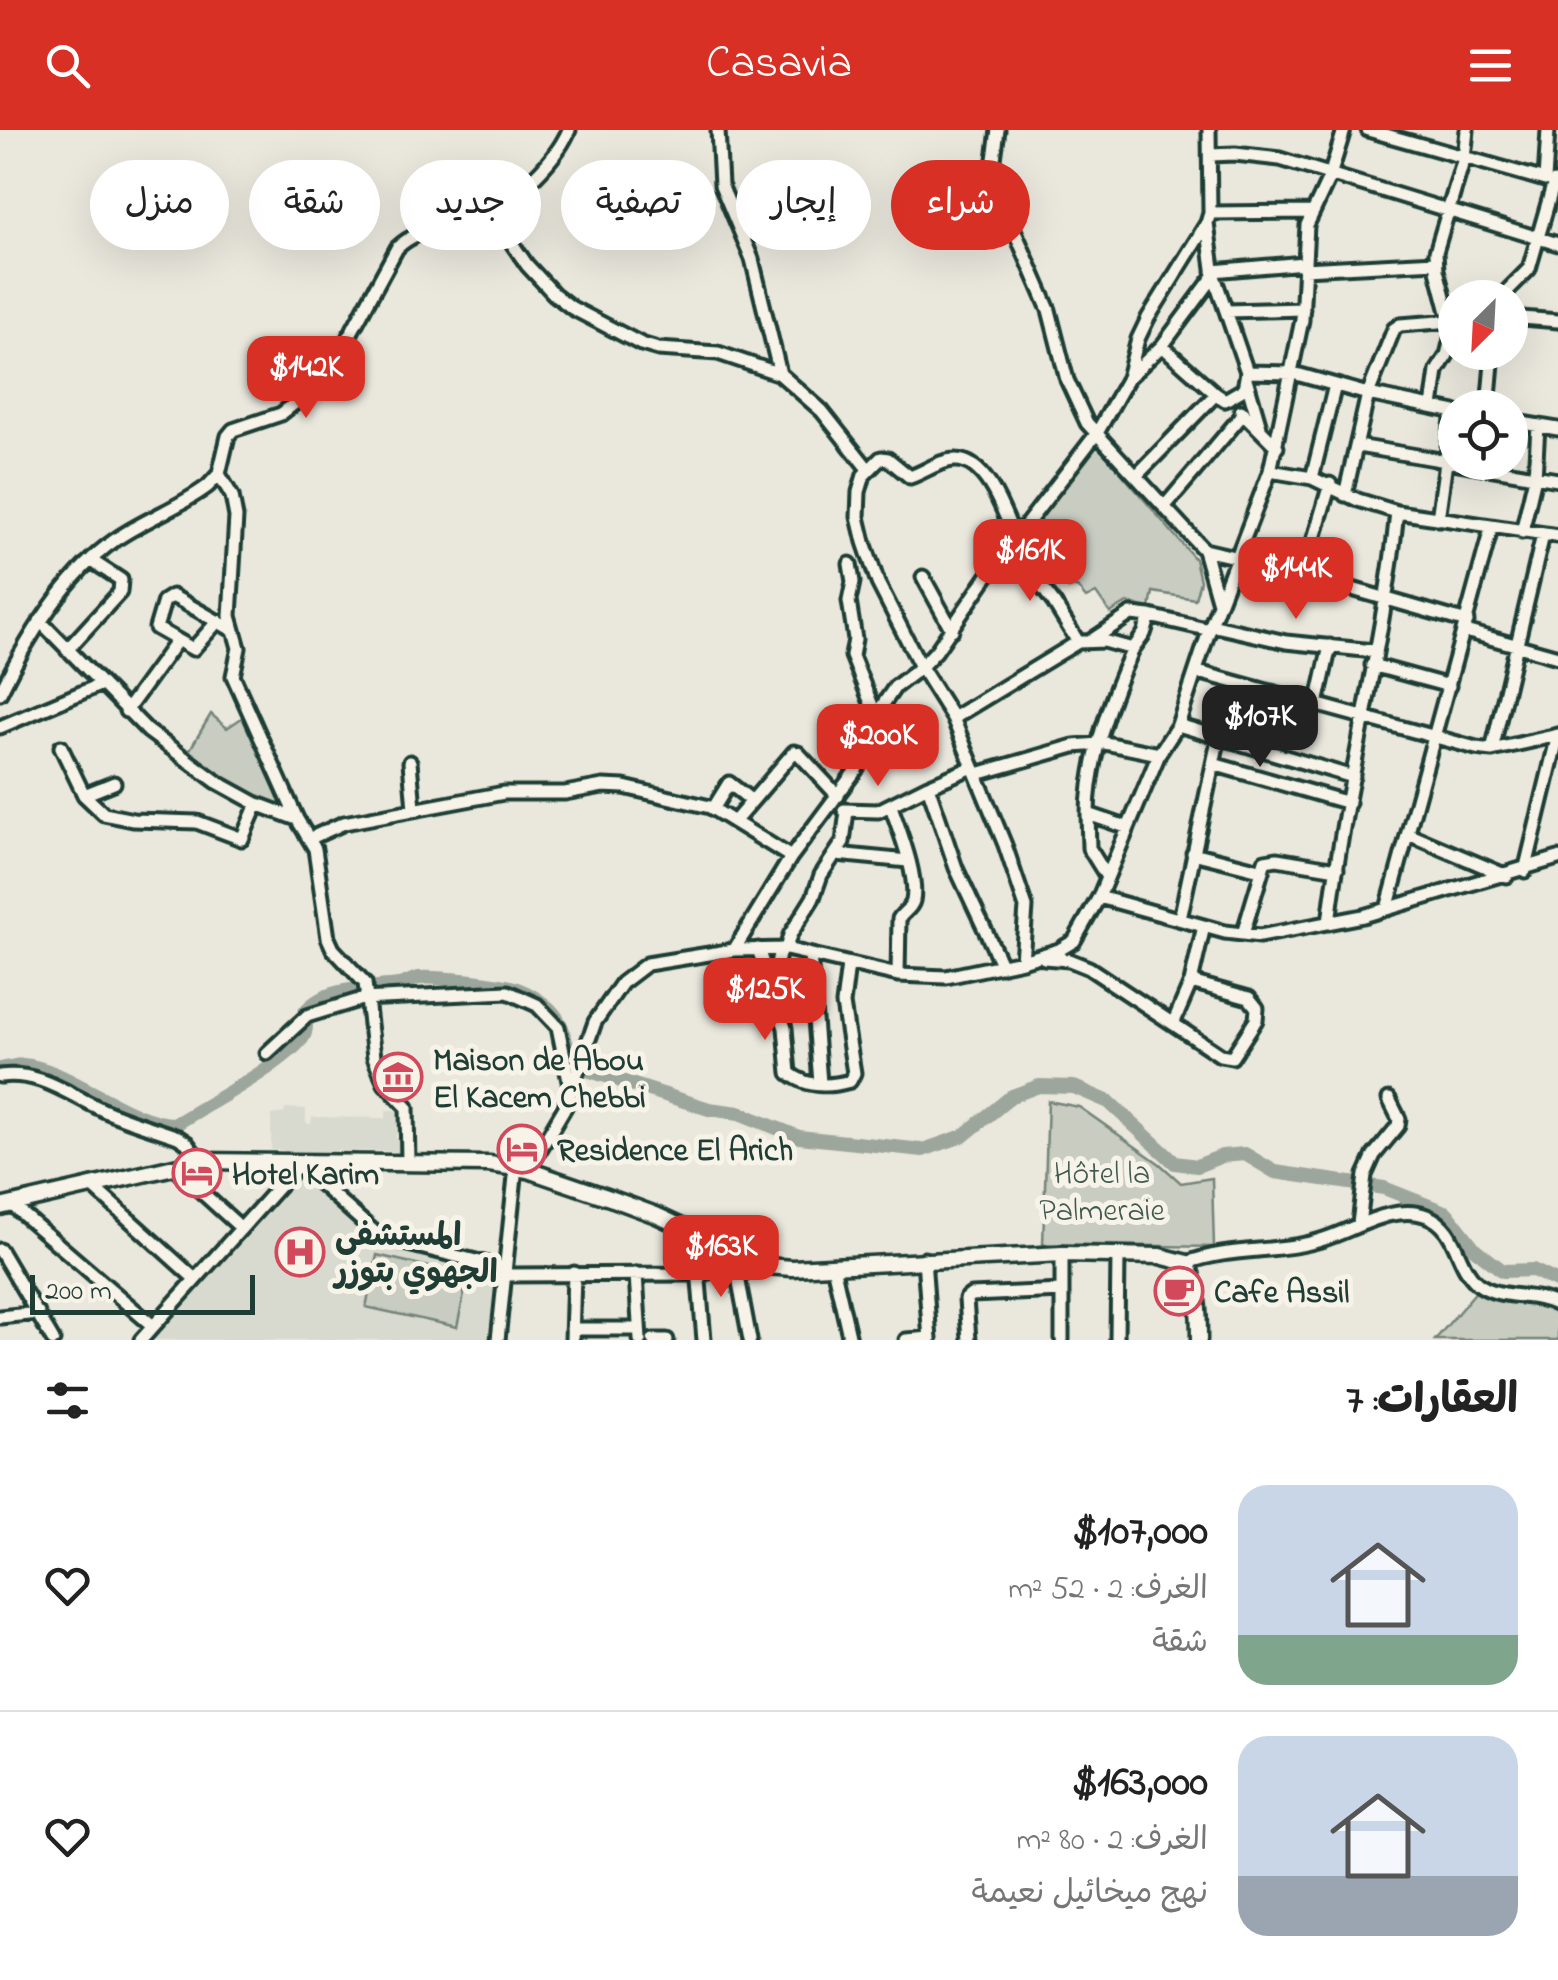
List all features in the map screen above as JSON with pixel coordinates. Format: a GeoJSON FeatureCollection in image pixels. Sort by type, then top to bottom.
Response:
{"type":"FeatureCollection","features":[{"type":"Feature","properties":{"kind":"main road"},"geometry":{"type":"LineString","coordinates":[[6,1205],[200,1161],[517,1168],[656,1214],[767,1266],[1062,1254],[1169,1257],[1187,1262],[1198,1298],[1199,1340]]}},
{"type":"Feature","properties":{"kind":"street"},"geometry":{"type":"LineString","coordinates":[[541,168],[569,130]]}},
{"type":"Feature","properties":{"kind":"street"},"geometry":{"type":"LineString","coordinates":[[718,130],[721,184],[752,260],[780,374]]}},
{"type":"Feature","properties":{"kind":"street"},"geometry":{"type":"LineString","coordinates":[[998,130],[991,180],[1006,190],[1012,225],[1049,310],[1067,380],[1087,423],[1204,550],[1219,605]]}},
{"type":"Feature","properties":{"kind":"street"},"geometry":{"type":"LineString","coordinates":[[1209,130],[1209,218],[1214,273],[1260,426]]}},
{"type":"Feature","properties":{"kind":"street"},"geometry":{"type":"LineString","coordinates":[[498,1340],[517,1168],[558,1121],[589,1034],[606,1005],[638,968],[659,961],[734,950],[783,949],[898,975],[946,977],[1029,959],[1074,941],[1099,897],[1159,754],[1178,725],[1270,471],[1303,309],[1307,225],[1330,176],[1344,130]]}},
{"type":"Feature","properties":{"kind":"street"},"geometry":{"type":"LineString","coordinates":[[1368,130],[1552,182]]}},
{"type":"Feature","properties":{"kind":"street"},"geometry":{"type":"LineString","coordinates":[[1441,280],[1436,252],[1464,158],[1467,130]]}},
{"type":"Feature","properties":{"kind":"street"},"geometry":{"type":"LineString","coordinates":[[1517,280],[1529,268],[1552,182],[1548,130]]}},
{"type":"Feature","properties":{"kind":"street"},"geometry":{"type":"LineString","coordinates":[[1210,155],[1258,155],[1558,244]]}},
{"type":"Feature","properties":{"kind":"street"},"geometry":{"type":"LineString","coordinates":[[1209,218],[1313,212]]}},
{"type":"Feature","properties":{"kind":"street"},"geometry":{"type":"LineString","coordinates":[[734,950],[791,857],[864,757],[877,718],[895,686],[922,668],[1097,432],[1128,378],[1148,318],[1209,218]]}},
{"type":"Feature","properties":{"kind":"street"},"geometry":{"type":"LineString","coordinates":[[0,693],[20,650],[40,621],[92,561],[124,534],[195,496],[219,474],[233,430],[280,414],[326,380],[400,246]]}},
{"type":"Feature","properties":{"kind":"street"},"geometry":{"type":"LineString","coordinates":[[517,250],[554,294],[572,308],[641,344],[718,353],[780,374],[822,412],[868,469]]}},
{"type":"Feature","properties":{"kind":"street"},"geometry":{"type":"LineString","coordinates":[[1214,273],[1436,262]]}},
{"type":"Feature","properties":{"kind":"street"},"geometry":{"type":"LineString","coordinates":[[1128,378],[1162,346],[1214,273]]}},
{"type":"Feature","properties":{"kind":"street"},"geometry":{"type":"LineString","coordinates":[[1226,311],[1303,309]]}},
{"type":"Feature","properties":{"kind":"street"},"geometry":{"type":"LineString","coordinates":[[1528,318],[1558,321]]}},
{"type":"Feature","properties":{"kind":"street"},"geometry":{"type":"LineString","coordinates":[[1346,495],[1368,394],[1394,329],[1438,319]]}},
{"type":"Feature","properties":{"kind":"street"},"geometry":{"type":"LineString","coordinates":[[1162,346],[1260,426],[1277,447]]}},
{"type":"Feature","properties":{"kind":"street"},"geometry":{"type":"LineString","coordinates":[[1432,407],[1438,369]]}},
{"type":"Feature","properties":{"kind":"street"},"geometry":{"type":"LineString","coordinates":[[1247,377],[1292,373],[1438,408]]}},
{"type":"Feature","properties":{"kind":"street"},"geometry":{"type":"LineString","coordinates":[[1137,476],[1220,397],[1237,395],[1247,377]]}},
{"type":"Feature","properties":{"kind":"street"},"geometry":{"type":"LineString","coordinates":[[1312,478],[1335,385]]}},
{"type":"Feature","properties":{"kind":"street"},"geometry":{"type":"LineString","coordinates":[[1165,506],[1244,413]]}},
{"type":"Feature","properties":{"kind":"street"},"geometry":{"type":"LineString","coordinates":[[1528,424],[1558,429]]}},
{"type":"Feature","properties":{"kind":"street"},"geometry":{"type":"LineString","coordinates":[[1522,532],[1535,477],[1538,426]]}},
{"type":"Feature","properties":{"kind":"street"},"geometry":{"type":"LineString","coordinates":[[1358,446],[1438,460]]}},
{"type":"Feature","properties":{"kind":"street"},"geometry":{"type":"LineString","coordinates":[[1029,959],[1025,900],[975,770],[953,718],[878,583],[864,542],[858,503],[861,480],[868,469],[884,458],[910,477],[950,460],[965,462],[995,490],[1013,542],[1078,642]]}},
{"type":"Feature","properties":{"kind":"street"},"geometry":{"type":"LineString","coordinates":[[1270,471],[1312,478],[1346,495],[1397,512],[1558,536]]}},
{"type":"Feature","properties":{"kind":"street"},"geometry":{"type":"LineString","coordinates":[[219,474],[232,496],[236,517],[230,616],[239,648],[234,682],[297,819],[311,838],[328,938],[367,991],[374,1057],[385,1084],[407,1107],[408,1163]]}},
{"type":"Feature","properties":{"kind":"street"},"geometry":{"type":"LineString","coordinates":[[1528,476],[1558,480]]}},
{"type":"Feature","properties":{"kind":"street"},"geometry":{"type":"LineString","coordinates":[[1438,519],[1443,480]]}},
{"type":"Feature","properties":{"kind":"street"},"geometry":{"type":"LineString","coordinates":[[1302,576],[1330,484]]}},
{"type":"Feature","properties":{"kind":"street"},"geometry":{"type":"LineString","coordinates":[[1329,923],[1362,716],[1386,600],[1397,512]]}},
{"type":"Feature","properties":{"kind":"street"},"geometry":{"type":"LineString","coordinates":[[1387,909],[1491,528]]}},
{"type":"Feature","properties":{"kind":"street"},"geometry":{"type":"LineString","coordinates":[[1492,750],[1544,535]]}},
{"type":"Feature","properties":{"kind":"street"},"geometry":{"type":"LineString","coordinates":[[1204,550],[1386,600],[1558,657]]}},
{"type":"Feature","properties":{"kind":"street"},"geometry":{"type":"LineString","coordinates":[[67,650],[120,592],[118,576],[92,561]]}},
{"type":"Feature","properties":{"kind":"street"},"geometry":{"type":"LineString","coordinates":[[850,564],[853,582],[849,601],[855,639],[852,656],[877,718]]}},
{"type":"Feature","properties":{"kind":"street"},"geometry":{"type":"LineString","coordinates":[[923,578],[952,630]]}},
{"type":"Feature","properties":{"kind":"street"},"geometry":{"type":"LineString","coordinates":[[218,621],[193,650],[156,628],[169,596],[218,621],[234,631]]}},
{"type":"Feature","properties":{"kind":"street"},"geometry":{"type":"LineString","coordinates":[[1092,640],[1131,614],[1266,639],[1374,651]]}},
{"type":"Feature","properties":{"kind":"street"},"geometry":{"type":"LineString","coordinates":[[1107,877],[1090,848],[1088,814],[1100,743],[1119,678],[1150,616]]}},
{"type":"Feature","properties":{"kind":"street"},"geometry":{"type":"LineString","coordinates":[[40,621],[126,712],[216,782],[297,819]]}},
{"type":"Feature","properties":{"kind":"street"},"geometry":{"type":"LineString","coordinates":[[953,718],[1078,642],[1092,640],[1134,649]]}},
{"type":"Feature","properties":{"kind":"street"},"geometry":{"type":"LineString","coordinates":[[126,712],[176,642]]}},
{"type":"Feature","properties":{"kind":"street"},"geometry":{"type":"LineString","coordinates":[[1317,704],[1330,646]]}},
{"type":"Feature","properties":{"kind":"street"},"geometry":{"type":"LineString","coordinates":[[1372,664],[1449,686]]}},
{"type":"Feature","properties":{"kind":"street"},"geometry":{"type":"LineString","coordinates":[[1198,672],[1492,750],[1558,735],[1525,870]]}},
{"type":"Feature","properties":{"kind":"street"},"geometry":{"type":"LineString","coordinates":[[0,728],[102,684]]}},
{"type":"Feature","properties":{"kind":"street"},"geometry":{"type":"LineString","coordinates":[[1243,743],[1256,689]]}},
{"type":"Feature","properties":{"kind":"street"},"geometry":{"type":"LineString","coordinates":[[1178,725],[1353,777]]}},
{"type":"Feature","properties":{"kind":"street"},"geometry":{"type":"LineString","coordinates":[[1180,919],[1219,736]]}},
{"type":"Feature","properties":{"kind":"street"},"geometry":{"type":"LineString","coordinates":[[829,808],[867,813],[975,770],[1074,746],[1100,743],[1159,754]]}},
{"type":"Feature","properties":{"kind":"street"},"geometry":{"type":"LineString","coordinates":[[62,747],[84,795],[104,814],[116,818],[196,822],[242,839],[258,804]]}},
{"type":"Feature","properties":{"kind":"street"},"geometry":{"type":"LineString","coordinates":[[735,820],[796,752],[838,796]]}},
{"type":"Feature","properties":{"kind":"street"},"geometry":{"type":"LineString","coordinates":[[410,762],[414,810]]}},
{"type":"Feature","properties":{"kind":"street"},"geometry":{"type":"LineString","coordinates":[[1212,764],[1349,803]]}},
{"type":"Feature","properties":{"kind":"street"},"geometry":{"type":"LineString","coordinates":[[84,795],[114,782]]}},
{"type":"Feature","properties":{"kind":"street"},"geometry":{"type":"LineString","coordinates":[[713,808],[727,784],[752,801]]}},
{"type":"Feature","properties":{"kind":"street"},"geometry":{"type":"LineString","coordinates":[[311,838],[344,823],[504,793],[574,792],[603,786],[639,789],[713,808],[791,857]]}},
{"type":"Feature","properties":{"kind":"street"},"geometry":{"type":"LineString","coordinates":[[928,786],[956,868],[1002,966]]}},
{"type":"Feature","properties":{"kind":"street"},"geometry":{"type":"LineString","coordinates":[[890,806],[908,861],[914,896],[910,908],[899,919],[898,975]]}},
{"type":"Feature","properties":{"kind":"street"},"geometry":{"type":"LineString","coordinates":[[772,990],[783,949],[815,894],[821,875],[843,842],[847,811]]}},
{"type":"Feature","properties":{"kind":"street"},"geometry":{"type":"LineString","coordinates":[[1088,814],[1126,828]]}},
{"type":"Feature","properties":{"kind":"street"},"geometry":{"type":"LineString","coordinates":[[1408,834],[1507,876]]}},
{"type":"Feature","properties":{"kind":"street"},"geometry":{"type":"LineString","coordinates":[[1193,853],[1260,870]]}},
{"type":"Feature","properties":{"kind":"street"},"geometry":{"type":"LineString","coordinates":[[836,854],[908,861]]}},
{"type":"Feature","properties":{"kind":"street"},"geometry":{"type":"LineString","coordinates":[[1099,897],[1243,934],[1286,933],[1507,876],[1558,858]]}},
{"type":"Feature","properties":{"kind":"street"},"geometry":{"type":"LineString","coordinates":[[1243,934],[1260,870],[1269,859],[1336,869]]}},
{"type":"Feature","properties":{"kind":"street"},"geometry":{"type":"LineString","coordinates":[[1174,1024],[1191,982],[1204,926]]}},
{"type":"Feature","properties":{"kind":"street"},"geometry":{"type":"LineString","coordinates":[[758,949],[785,1028],[788,1073],[798,1080],[829,1088],[852,1079],[843,1004],[848,965]]}},
{"type":"Feature","properties":{"kind":"street"},"geometry":{"type":"LineString","coordinates":[[810,955],[820,1083]]}},
{"type":"Feature","properties":{"kind":"street"},"geometry":{"type":"LineString","coordinates":[[1029,959],[1069,960],[1089,968],[1228,1058],[1256,1020],[1257,1008],[1248,998],[1191,982]]}},
{"type":"Feature","properties":{"kind":"street"},"geometry":{"type":"LineString","coordinates":[[267,1053],[306,1016],[367,991],[508,992],[549,1015],[558,1027],[572,1082]]}},
{"type":"Feature","properties":{"kind":"street"},"geometry":{"type":"LineString","coordinates":[[0,1076],[29,1075],[43,1079],[102,1110],[178,1137],[200,1161]]}},
{"type":"Feature","properties":{"kind":"street"},"geometry":{"type":"LineString","coordinates":[[1359,1224],[1364,1175],[1398,1126],[1399,1119],[1389,1098]]}},
{"type":"Feature","properties":{"kind":"street"},"geometry":{"type":"LineString","coordinates":[[141,1340],[297,1163],[380,1237],[504,1272],[699,1273],[767,1266]]}},
{"type":"Feature","properties":{"kind":"street"},"geometry":{"type":"LineString","coordinates":[[174,1167],[240,1227]]}},
{"type":"Feature","properties":{"kind":"street"},"geometry":{"type":"LineString","coordinates":[[91,1185],[195,1279]]}},
{"type":"Feature","properties":{"kind":"street"},"geometry":{"type":"LineString","coordinates":[[6,1205],[154,1326]]}},
{"type":"Feature","properties":{"kind":"street"},"geometry":{"type":"LineString","coordinates":[[1187,1262],[1214,1254],[1293,1247],[1404,1212],[1440,1222],[1478,1283],[1500,1294],[1534,1296],[1558,1305]]}},
{"type":"Feature","properties":{"kind":"street"},"geometry":{"type":"LineString","coordinates":[[695,1234],[704,1340]]}},
{"type":"Feature","properties":{"kind":"street"},"geometry":{"type":"LineString","coordinates":[[734,1252],[750,1340]]}},
{"type":"Feature","properties":{"kind":"street"},"geometry":{"type":"LineString","coordinates":[[1062,1254],[1062,1340]]}},
{"type":"Feature","properties":{"kind":"street"},"geometry":{"type":"LineString","coordinates":[[1117,1340],[1118,1254]]}},
{"type":"Feature","properties":{"kind":"street"},"geometry":{"type":"LineString","coordinates":[[2,1257],[53,1340]]}},
{"type":"Feature","properties":{"kind":"street"},"geometry":{"type":"LineString","coordinates":[[906,1340],[930,1339],[924,1259]]}},
{"type":"Feature","properties":{"kind":"street"},"geometry":{"type":"LineString","coordinates":[[833,1266],[850,1340]]}},
{"type":"Feature","properties":{"kind":"street"},"geometry":{"type":"LineString","coordinates":[[574,1273],[572,1335],[640,1334],[636,1274]]}},
{"type":"Feature","properties":{"kind":"street"},"geometry":{"type":"LineString","coordinates":[[969,1340],[966,1299],[971,1294],[1062,1291]]}},
{"type":"Feature","properties":{"kind":"street"},"geometry":{"type":"LineString","coordinates":[[0,1317],[38,1313]]}},
{"type":"Feature","properties":{"kind":"street"},"geometry":{"type":"LineString","coordinates":[[653,1340],[668,1340]]}},
{"type":"Feature","properties":{"kind":"shaded area"},"geometry":{"type":"Polygon","coordinates":[[[285,1108],[306,1109],[306,1123],[311,1124],[312,1117],[386,1118],[386,1110],[404,1110],[403,1133],[396,1134],[396,1138],[403,1138],[403,1156],[396,1156],[395,1151],[357,1151],[357,1157],[342,1156],[339,1149],[332,1155],[284,1155],[284,1150],[271,1150],[271,1115],[284,1113],[285,1108]]]}},
{"type":"Feature","properties":{"kind":"shaded area"},"geometry":{"type":"Polygon","coordinates":[[[298,1172],[379,1240],[496,1272],[490,1340],[152,1340],[298,1172]]]}},
{"type":"Feature","properties":{"kind":"green space"},"geometry":{"type":"Polygon","coordinates":[[[1092,439],[1195,559],[1200,581],[1195,599],[1153,592],[1150,608],[1127,603],[1110,613],[1096,593],[1086,598],[1077,587],[1069,589],[1023,527],[1092,439]]]}},
{"type":"Feature","properties":{"kind":"green space"},"geometry":{"type":"Polygon","coordinates":[[[211,714],[227,728],[243,717],[287,810],[281,811],[234,786],[189,751],[211,714]]]}},
{"type":"Feature","properties":{"kind":"green space","name":"Hôtel la Palmeraie"},"geometry":{"type":"Polygon","coordinates":[[[1048,1101],[1079,1107],[1181,1183],[1212,1178],[1214,1247],[1043,1244],[1048,1101]]]}},
{"type":"Feature","properties":{"kind":"green space"},"geometry":{"type":"Polygon","coordinates":[[[377,1255],[468,1276],[457,1327],[366,1307],[377,1255]]]}},
{"type":"Feature","properties":{"kind":"green space"},"geometry":{"type":"Polygon","coordinates":[[[1484,1282],[1490,1287],[1558,1302],[1558,1340],[1435,1340],[1484,1282]]]}},
{"type":"Feature","properties":{"kind":"waterway"},"geometry":{"type":"LineString","coordinates":[[0,1069],[23,1065],[41,1068],[139,1116],[176,1124],[289,1052],[304,1035],[305,1012],[324,997],[419,978],[492,984],[520,990],[545,1005],[560,1023],[570,1056],[581,1068],[709,1109],[739,1113],[799,1137],[923,1150],[963,1136],[1012,1096],[1039,1086],[1074,1087],[1109,1102],[1175,1163],[1197,1166],[1222,1156],[1245,1154],[1275,1172],[1384,1188],[1447,1213],[1475,1249],[1503,1271],[1533,1270],[1558,1282]]}},
{"type":"Feature","properties":{"kind":"place","name":"Maison de Abou El Kacem Chebbi"},"geometry":{"type":"Point","coordinates":[398,1077]}},
{"type":"Feature","properties":{"kind":"place","name":"Residence El Arich"},"geometry":{"type":"Point","coordinates":[522,1149]}},
{"type":"Feature","properties":{"kind":"place","name":"Hotel Karim"},"geometry":{"type":"Point","coordinates":[197,1173]}},
{"type":"Feature","properties":{"kind":"place","name":"المستشفى الجهوي بتوزر"},"geometry":{"type":"Point","coordinates":[300,1252]}},
{"type":"Feature","properties":{"kind":"place","name":"Cafe Assil"},"geometry":{"type":"Point","coordinates":[1179,1291]}}]}
